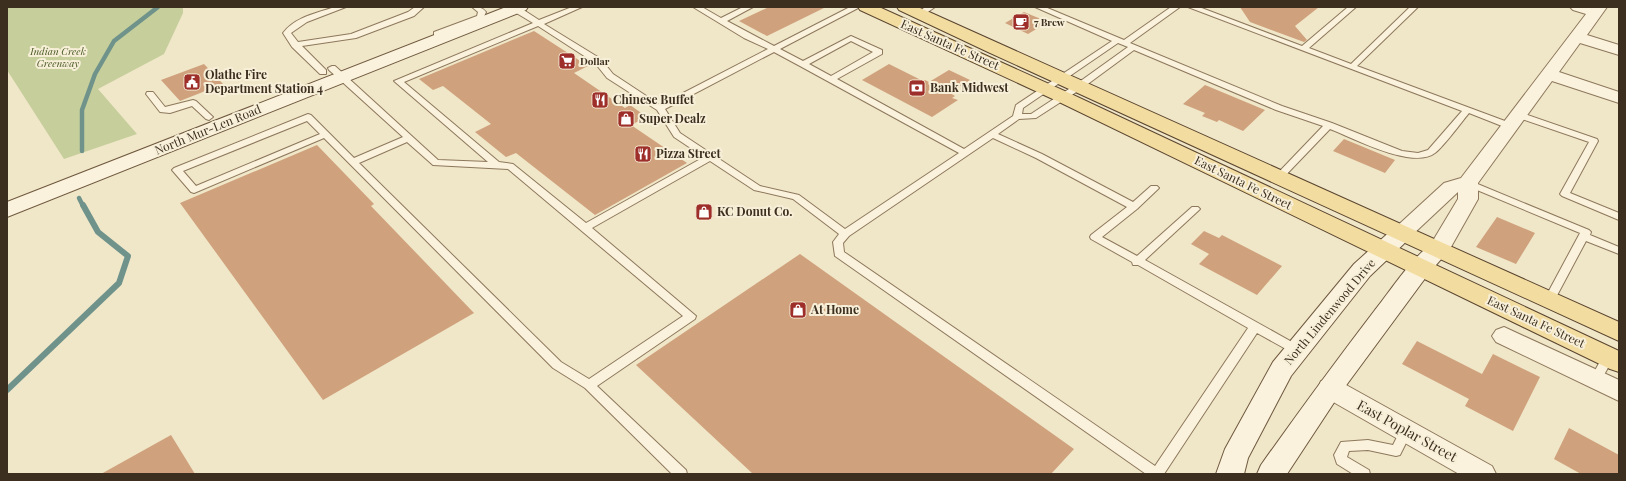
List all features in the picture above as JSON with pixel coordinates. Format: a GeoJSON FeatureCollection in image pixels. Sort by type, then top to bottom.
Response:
{"type":"FeatureCollection","features":[{"type":"Feature","properties":{"kind":"main road","name":"East Santa Fe Street"},"geometry":{"type":"LineString","coordinates":[[866,7],[1279,177],[1403,232],[1619,332]]}},
{"type":"Feature","properties":{"kind":"main road","name":"North Mur-Len Road"},"geometry":{"type":"LineString","coordinates":[[7,210],[481,8]]}},
{"type":"Feature","properties":{"kind":"main road","name":"North Mur-Len Road"},"geometry":{"type":"LineString","coordinates":[[7,195],[209,117],[332,72],[419,47],[518,8]]}},
{"type":"Feature","properties":{"kind":"main road","name":"East Santa Fe Street"},"geometry":{"type":"LineString","coordinates":[[918,9],[1061,88],[1384,250],[1614,359]]}},
{"type":"Feature","properties":{"kind":"main road","name":"North Lindenwood Drive"},"geometry":{"type":"LineString","coordinates":[[1230,474],[1235,457],[1282,368],[1362,270],[1403,232]]}},
{"type":"Feature","properties":{"kind":"main road"},"geometry":{"type":"LineString","coordinates":[[1270,474],[1330,388],[1421,267],[1439,249]]}},
{"type":"Feature","properties":{"kind":"street"},"geometry":{"type":"LineString","coordinates":[[1439,249],[1468,199],[1468,183],[1597,10],[1578,7]]}},
{"type":"Feature","properties":{"kind":"street"},"geometry":{"type":"LineString","coordinates":[[1578,37],[1619,50]]}},
{"type":"Feature","properties":{"kind":"street"},"geometry":{"type":"LineString","coordinates":[[1550,75],[1619,98]]}},
{"type":"Feature","properties":{"kind":"street","name":"North Lindenwood Drive"},"geometry":{"type":"LineString","coordinates":[[1403,232],[1451,187],[1468,183]]}},
{"type":"Feature","properties":{"kind":"street"},"geometry":{"type":"LineString","coordinates":[[1504,336],[1619,390]]}},
{"type":"Feature","properties":{"kind":"street","name":"East Poplar Street"},"geometry":{"type":"LineString","coordinates":[[1330,388],[1483,474]]}},
{"type":"Feature","properties":{"kind":"lane"},"geometry":{"type":"LineString","coordinates":[[342,7],[293,26],[287,33],[289,38],[295,45],[332,72],[436,163],[497,164],[510,166],[691,316],[589,385]]}},
{"type":"Feature","properties":{"kind":"lane"},"geometry":{"type":"LineString","coordinates":[[295,45],[353,36],[411,14],[420,7]]}},
{"type":"Feature","properties":{"kind":"lane"},"geometry":{"type":"LineString","coordinates":[[497,164],[398,81],[578,7]]}},
{"type":"Feature","properties":{"kind":"lane"},"geometry":{"type":"LineString","coordinates":[[697,7],[964,152]]}},
{"type":"Feature","properties":{"kind":"lane"},"geometry":{"type":"LineString","coordinates":[[721,21],[749,7]]}},
{"type":"Feature","properties":{"kind":"lane"},"geometry":{"type":"LineString","coordinates":[[660,108],[856,7]]}},
{"type":"Feature","properties":{"kind":"lane"},"geometry":{"type":"LineString","coordinates":[[1039,7],[1279,108],[1329,125],[1400,154],[1418,156],[1431,152],[1467,110]]}},
{"type":"Feature","properties":{"kind":"lane"},"geometry":{"type":"LineString","coordinates":[[1176,7],[1122,41],[1061,88],[1033,116],[1017,117],[845,234],[838,242],[839,254],[1157,474],[1254,327]]}},
{"type":"Feature","properties":{"kind":"lane"},"geometry":{"type":"LineString","coordinates":[[1192,7],[1467,110],[1594,141],[1565,194],[1619,217]]}},
{"type":"Feature","properties":{"kind":"lane"},"geometry":{"type":"LineString","coordinates":[[1208,13],[1216,7]]}},
{"type":"Feature","properties":{"kind":"lane"},"geometry":{"type":"LineString","coordinates":[[1303,49],[1352,7]]}},
{"type":"Feature","properties":{"kind":"lane"},"geometry":{"type":"LineString","coordinates":[[1352,67],[1414,7]]}},
{"type":"Feature","properties":{"kind":"lane"},"geometry":{"type":"LineString","coordinates":[[419,47],[424,40],[428,38],[480,17],[482,14],[481,8]]}},
{"type":"Feature","properties":{"kind":"lane"},"geometry":{"type":"LineString","coordinates":[[518,8],[598,61],[610,76],[660,108],[677,135],[757,188],[796,197],[845,234]]}},
{"type":"Feature","properties":{"kind":"lane"},"geometry":{"type":"LineString","coordinates":[[803,64],[851,38],[879,52],[831,80]]}},
{"type":"Feature","properties":{"kind":"lane"},"geometry":{"type":"LineString","coordinates":[[1017,117],[1019,107],[1061,88],[1133,46]]}},
{"type":"Feature","properties":{"kind":"lane"},"geometry":{"type":"LineString","coordinates":[[150,94],[163,110],[170,110],[193,103],[209,117]]}},
{"type":"Feature","properties":{"kind":"lane"},"geometry":{"type":"LineString","coordinates":[[326,134],[194,190],[177,170],[308,117],[326,134],[557,365],[589,385],[681,474]]}},
{"type":"Feature","properties":{"kind":"lane"},"geometry":{"type":"LineString","coordinates":[[1279,177],[1329,125]]}},
{"type":"Feature","properties":{"kind":"lane"},"geometry":{"type":"LineString","coordinates":[[992,134],[1039,156],[1134,207]]}},
{"type":"Feature","properties":{"kind":"lane"},"geometry":{"type":"LineString","coordinates":[[353,162],[408,138]]}},
{"type":"Feature","properties":{"kind":"lane"},"geometry":{"type":"LineString","coordinates":[[585,228],[711,157]]}},
{"type":"Feature","properties":{"kind":"lane"},"geometry":{"type":"LineString","coordinates":[[1468,183],[1586,232],[1549,300]]}},
{"type":"Feature","properties":{"kind":"lane"},"geometry":{"type":"LineString","coordinates":[[1154,188],[1134,207],[1095,238],[1297,350]]}},
{"type":"Feature","properties":{"kind":"lane"},"geometry":{"type":"LineString","coordinates":[[1138,262],[1195,209]]}},
{"type":"Feature","properties":{"kind":"lane"},"geometry":{"type":"LineString","coordinates":[[1584,236],[1619,251]]}},
{"type":"Feature","properties":{"kind":"lane"},"geometry":{"type":"LineString","coordinates":[[1596,379],[1614,359]]}},
{"type":"Feature","properties":{"kind":"lane"},"geometry":{"type":"LineString","coordinates":[[1364,474],[1341,460],[1340,455],[1345,446],[1368,445],[1396,451],[1406,431]]}},
{"type":"Feature","properties":{"kind":"green space","name":"Indian Creek Greenway"},"geometry":{"type":"Polygon","coordinates":[[[7,7],[183,7],[183,13],[164,54],[98,89],[137,134],[64,159],[7,70],[7,7]]]}},
{"type":"Feature","properties":{"kind":"building"},"geometry":{"type":"Polygon","coordinates":[[[769,7],[826,7],[767,36],[739,21],[769,7]]]}},
{"type":"Feature","properties":{"kind":"building"},"geometry":{"type":"Polygon","coordinates":[[[1240,7],[1319,7],[1295,26],[1307,40],[1304,42],[1250,22],[1240,7]]]}},
{"type":"Feature","properties":{"kind":"building"},"geometry":{"type":"Polygon","coordinates":[[[1024,12],[1048,22],[1028,34],[1005,23],[1024,12]]]}},
{"type":"Feature","properties":{"kind":"building"},"geometry":{"type":"Polygon","coordinates":[[[534,31],[588,66],[574,73],[625,108],[630,105],[647,117],[631,125],[687,163],[595,215],[516,153],[506,157],[475,132],[491,124],[443,86],[433,90],[419,79],[534,31]]]}},
{"type":"Feature","properties":{"kind":"building","name":"Olathe Fire Department Station 4"},"geometry":{"type":"Polygon","coordinates":[[[204,64],[223,84],[180,101],[161,80],[204,64]]]}},
{"type":"Feature","properties":{"kind":"building","name":"Bank Midwest"},"geometry":{"type":"Polygon","coordinates":[[[889,64],[923,81],[925,80],[929,82],[949,70],[970,80],[950,93],[955,96],[952,98],[958,100],[932,117],[862,80],[889,64]]]}},
{"type":"Feature","properties":{"kind":"building"},"geometry":{"type":"Polygon","coordinates":[[[1205,85],[1265,110],[1243,131],[1219,120],[1217,122],[1202,116],[1205,113],[1183,104],[1205,85]]]}},
{"type":"Feature","properties":{"kind":"building"},"geometry":{"type":"Polygon","coordinates":[[[1344,139],[1395,160],[1385,173],[1333,151],[1344,139]]]}},
{"type":"Feature","properties":{"kind":"building"},"geometry":{"type":"Polygon","coordinates":[[[317,145],[374,204],[371,206],[474,313],[323,400],[180,203],[317,145]]]}},
{"type":"Feature","properties":{"kind":"building"},"geometry":{"type":"Polygon","coordinates":[[[1497,217],[1535,233],[1516,264],[1476,247],[1497,217]]]}},
{"type":"Feature","properties":{"kind":"building"},"geometry":{"type":"Polygon","coordinates":[[[1204,231],[1219,238],[1222,235],[1282,266],[1257,295],[1199,264],[1209,254],[1191,244],[1204,231]]]}},
{"type":"Feature","properties":{"kind":"building","name":"At Home"},"geometry":{"type":"Polygon","coordinates":[[[800,254],[1074,449],[1051,474],[753,474],[636,365],[800,254]]]}},
{"type":"Feature","properties":{"kind":"building"},"geometry":{"type":"Polygon","coordinates":[[[1417,341],[1482,374],[1493,354],[1540,377],[1513,431],[1465,406],[1469,399],[1402,364],[1417,341]]]}},
{"type":"Feature","properties":{"kind":"building"},"geometry":{"type":"Polygon","coordinates":[[[1569,428],[1619,455],[1619,474],[1581,474],[1554,459],[1569,428]]]}},
{"type":"Feature","properties":{"kind":"building"},"geometry":{"type":"Polygon","coordinates":[[[171,435],[195,474],[101,474],[171,435]]]}},
{"type":"Feature","properties":{"kind":"waterway"},"geometry":{"type":"LineString","coordinates":[[82,151],[82,110],[95,74],[114,41],[158,7]]}},
{"type":"Feature","properties":{"kind":"waterway"},"geometry":{"type":"LineString","coordinates":[[79,198],[83,206]]}},
{"type":"Feature","properties":{"kind":"waterway"},"geometry":{"type":"LineString","coordinates":[[7,390],[119,283],[128,256],[98,232],[83,205]]}},
{"type":"Feature","properties":{"kind":"place","name":"7 Brew"},"geometry":{"type":"Point","coordinates":[1021,22]}},
{"type":"Feature","properties":{"kind":"place","name":"Dollar"},"geometry":{"type":"Point","coordinates":[567,61]}},
{"type":"Feature","properties":{"kind":"place","name":"Olathe Fire Department Station 4"},"geometry":{"type":"Point","coordinates":[192,82]}},
{"type":"Feature","properties":{"kind":"place","name":"Bank Midwest"},"geometry":{"type":"Point","coordinates":[917,88]}},
{"type":"Feature","properties":{"kind":"place","name":"Chinese Buffet"},"geometry":{"type":"Point","coordinates":[600,100]}},
{"type":"Feature","properties":{"kind":"place","name":"Super Dealz"},"geometry":{"type":"Point","coordinates":[626,119]}},
{"type":"Feature","properties":{"kind":"place","name":"Pizza Street"},"geometry":{"type":"Point","coordinates":[643,154]}},
{"type":"Feature","properties":{"kind":"place","name":"KC Donut Co."},"geometry":{"type":"Point","coordinates":[704,212]}},
{"type":"Feature","properties":{"kind":"place","name":"At Home"},"geometry":{"type":"Point","coordinates":[798,310]}}]}
